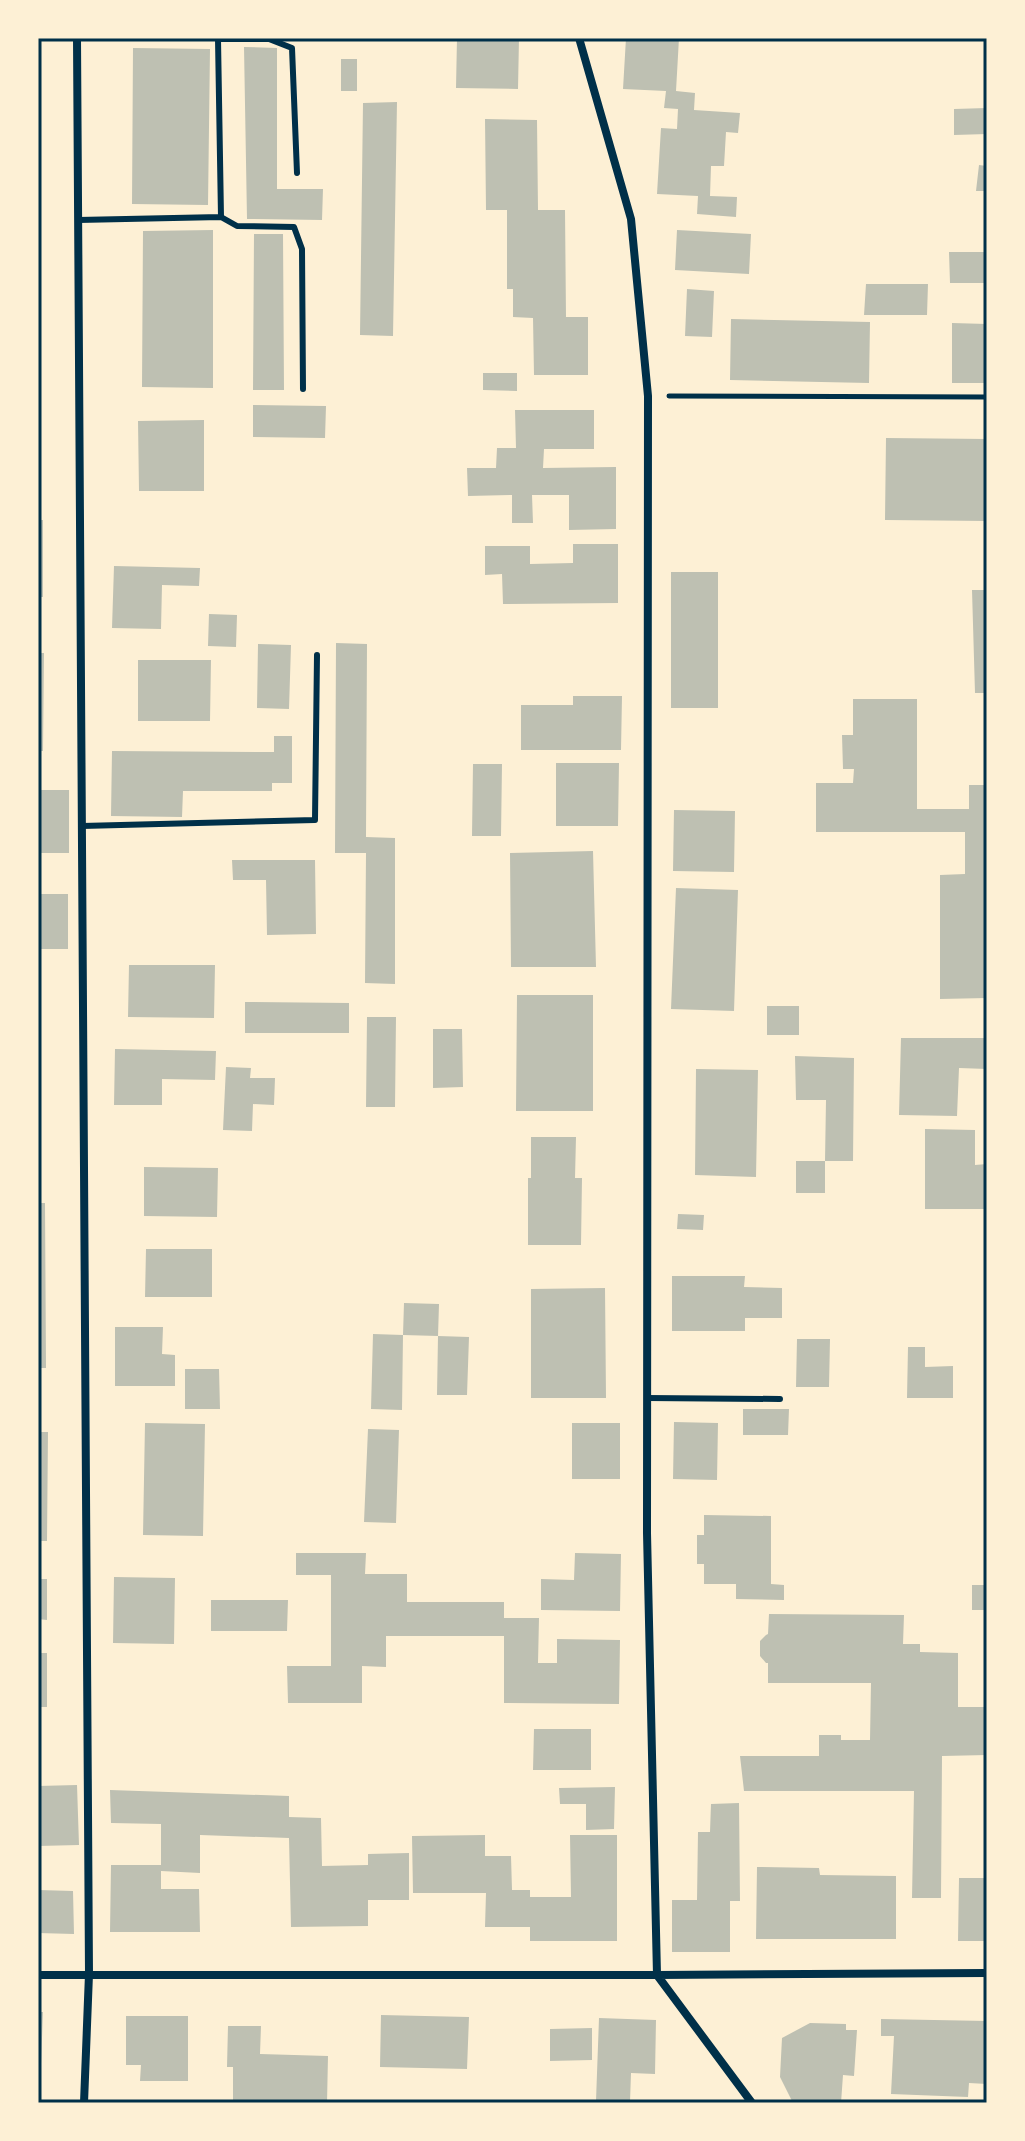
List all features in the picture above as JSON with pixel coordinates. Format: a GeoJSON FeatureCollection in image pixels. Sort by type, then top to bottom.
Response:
{"type":"FeatureCollection","features":[{"type":"Feature","properties":{"kind":"street"},"geometry":{"type":"LineString","coordinates":[[77,38],[89,1974],[84,2103]]}},
{"type":"Feature","properties":{"kind":"street"},"geometry":{"type":"LineString","coordinates":[[579,38],[631,219],[648,396],[647,1533],[657,1975],[752,2103]]}},
{"type":"Feature","properties":{"kind":"street"},"geometry":{"type":"LineString","coordinates":[[38,1975],[987,1973]]}},
{"type":"Feature","properties":{"kind":"lane"},"geometry":{"type":"LineString","coordinates":[[221,217],[218,39],[269,39],[292,48],[297,173]]}},
{"type":"Feature","properties":{"kind":"lane"},"geometry":{"type":"LineString","coordinates":[[78,220],[221,217],[237,226],[294,227],[302,249],[303,389]]}},
{"type":"Feature","properties":{"kind":"lane"},"geometry":{"type":"LineString","coordinates":[[82,826],[315,820],[317,655]]}},
{"type":"Feature","properties":{"kind":"lane"},"geometry":{"type":"LineString","coordinates":[[647,1398],[780,1399]]}},
{"type":"Feature","properties":{"kind":"path"},"geometry":{"type":"LineString","coordinates":[[648,396],[987,397]]}},
{"type":"Feature","properties":{"kind":"building"},"geometry":{"type":"Polygon","coordinates":[[[457,38],[519,38],[518,89],[456,88],[457,38]]]}},
{"type":"Feature","properties":{"kind":"building"},"geometry":{"type":"Polygon","coordinates":[[[626,38],[679,38],[676,91],[695,93],[694,110],[740,113],[738,133],[726,132],[724,166],[711,166],[710,196],[737,197],[736,217],[697,214],[698,196],[657,194],[661,128],[677,129],[678,109],[664,108],[666,91],[623,89],[626,38]]]}},
{"type":"Feature","properties":{"kind":"building"},"geometry":{"type":"Polygon","coordinates":[[[244,47],[277,48],[277,189],[323,189],[322,220],[247,219],[244,47]]]}},
{"type":"Feature","properties":{"kind":"building"},"geometry":{"type":"Polygon","coordinates":[[[133,48],[210,49],[208,205],[132,204],[133,48]]]}},
{"type":"Feature","properties":{"kind":"building"},"geometry":{"type":"Polygon","coordinates":[[[341,59],[357,59],[357,91],[341,91],[341,59]]]}},
{"type":"Feature","properties":{"kind":"building"},"geometry":{"type":"Polygon","coordinates":[[[397,102],[393,336],[360,335],[363,103],[397,102]]]}},
{"type":"Feature","properties":{"kind":"building"},"geometry":{"type":"Polygon","coordinates":[[[987,108],[987,134],[954,135],[954,109],[987,108]]]}},
{"type":"Feature","properties":{"kind":"building"},"geometry":{"type":"Polygon","coordinates":[[[485,119],[537,120],[538,210],[565,210],[566,317],[588,317],[588,375],[534,375],[533,318],[513,317],[513,289],[507,289],[507,210],[486,210],[485,119]]]}},
{"type":"Feature","properties":{"kind":"building"},"geometry":{"type":"Polygon","coordinates":[[[979,165],[987,166],[987,191],[976,191],[979,165]]]}},
{"type":"Feature","properties":{"kind":"building"},"geometry":{"type":"Polygon","coordinates":[[[213,230],[213,388],[142,387],[143,231],[213,230]]]}},
{"type":"Feature","properties":{"kind":"building"},"geometry":{"type":"Polygon","coordinates":[[[677,230],[751,234],[749,274],[675,270],[677,230]]]}},
{"type":"Feature","properties":{"kind":"building"},"geometry":{"type":"Polygon","coordinates":[[[254,234],[283,234],[284,390],[253,390],[254,234]]]}},
{"type":"Feature","properties":{"kind":"building"},"geometry":{"type":"Polygon","coordinates":[[[949,252],[987,252],[987,283],[950,283],[949,252]]]}},
{"type":"Feature","properties":{"kind":"building"},"geometry":{"type":"Polygon","coordinates":[[[866,284],[928,284],[927,315],[864,315],[866,284]]]}},
{"type":"Feature","properties":{"kind":"building"},"geometry":{"type":"Polygon","coordinates":[[[687,289],[714,291],[712,337],[685,336],[687,289]]]}},
{"type":"Feature","properties":{"kind":"building"},"geometry":{"type":"Polygon","coordinates":[[[731,319],[870,322],[869,383],[730,380],[731,319]]]}},
{"type":"Feature","properties":{"kind":"building"},"geometry":{"type":"Polygon","coordinates":[[[952,323],[987,324],[987,383],[952,383],[952,323]]]}},
{"type":"Feature","properties":{"kind":"building"},"geometry":{"type":"Polygon","coordinates":[[[483,373],[517,373],[517,391],[483,390],[483,373]]]}},
{"type":"Feature","properties":{"kind":"building"},"geometry":{"type":"Polygon","coordinates":[[[253,405],[326,406],[325,438],[253,437],[253,405]]]}},
{"type":"Feature","properties":{"kind":"building"},"geometry":{"type":"Polygon","coordinates":[[[515,410],[594,410],[594,449],[544,449],[543,468],[616,467],[616,529],[569,530],[569,495],[532,495],[533,523],[512,523],[512,495],[468,496],[467,468],[496,468],[497,448],[516,448],[515,410]]]}},
{"type":"Feature","properties":{"kind":"building"},"geometry":{"type":"Polygon","coordinates":[[[204,420],[204,491],[139,491],[138,421],[204,420]]]}},
{"type":"Feature","properties":{"kind":"building"},"geometry":{"type":"Polygon","coordinates":[[[886,438],[987,439],[987,521],[885,520],[886,438]]]}},
{"type":"Feature","properties":{"kind":"building"},"geometry":{"type":"Polygon","coordinates":[[[38,520],[43,520],[43,597],[38,597],[38,520]]]}},
{"type":"Feature","properties":{"kind":"building"},"geometry":{"type":"Polygon","coordinates":[[[573,544],[618,544],[618,603],[503,604],[502,574],[485,575],[485,546],[530,546],[530,564],[573,563],[573,544]]]}},
{"type":"Feature","properties":{"kind":"building"},"geometry":{"type":"Polygon","coordinates":[[[114,566],[200,568],[199,586],[162,585],[161,629],[112,628],[114,566]]]}},
{"type":"Feature","properties":{"kind":"building"},"geometry":{"type":"Polygon","coordinates":[[[671,572],[718,572],[718,708],[671,708],[671,572]]]}},
{"type":"Feature","properties":{"kind":"building"},"geometry":{"type":"Polygon","coordinates":[[[972,590],[987,590],[987,693],[975,693],[972,590]]]}},
{"type":"Feature","properties":{"kind":"building"},"geometry":{"type":"Polygon","coordinates":[[[209,614],[237,615],[236,647],[208,646],[209,614]]]}},
{"type":"Feature","properties":{"kind":"building"},"geometry":{"type":"Polygon","coordinates":[[[336,643],[367,644],[366,837],[395,838],[395,984],[365,983],[366,853],[335,853],[336,643]]]}},
{"type":"Feature","properties":{"kind":"building"},"geometry":{"type":"Polygon","coordinates":[[[258,644],[291,645],[289,709],[257,708],[258,644]]]}},
{"type":"Feature","properties":{"kind":"building"},"geometry":{"type":"Polygon","coordinates":[[[38,653],[44,653],[43,751],[38,751],[38,653]]]}},
{"type":"Feature","properties":{"kind":"building"},"geometry":{"type":"Polygon","coordinates":[[[138,660],[211,660],[210,721],[138,721],[138,660]]]}},
{"type":"Feature","properties":{"kind":"building"},"geometry":{"type":"Polygon","coordinates":[[[573,696],[622,696],[621,750],[521,750],[521,705],[573,705],[573,696]]]}},
{"type":"Feature","properties":{"kind":"building"},"geometry":{"type":"Polygon","coordinates":[[[853,699],[917,699],[917,809],[969,809],[969,785],[987,785],[987,998],[940,999],[940,875],[965,874],[965,832],[816,832],[816,783],[853,783],[854,769],[843,769],[842,735],[853,735],[853,699]]]}},
{"type":"Feature","properties":{"kind":"building"},"geometry":{"type":"Polygon","coordinates":[[[274,736],[292,736],[292,783],[272,783],[272,791],[183,791],[182,817],[111,816],[112,751],[274,752],[274,736]]]}},
{"type":"Feature","properties":{"kind":"building"},"geometry":{"type":"Polygon","coordinates":[[[556,763],[619,763],[618,826],[556,826],[556,763]]]}},
{"type":"Feature","properties":{"kind":"building"},"geometry":{"type":"Polygon","coordinates":[[[473,764],[502,764],[501,836],[472,836],[473,764]]]}},
{"type":"Feature","properties":{"kind":"building"},"geometry":{"type":"Polygon","coordinates":[[[38,790],[69,790],[69,853],[38,853],[38,790]]]}},
{"type":"Feature","properties":{"kind":"building"},"geometry":{"type":"Polygon","coordinates":[[[674,810],[735,811],[734,872],[673,871],[674,810]]]}},
{"type":"Feature","properties":{"kind":"building"},"geometry":{"type":"Polygon","coordinates":[[[593,851],[596,967],[511,967],[510,853],[593,851]]]}},
{"type":"Feature","properties":{"kind":"building"},"geometry":{"type":"Polygon","coordinates":[[[232,860],[315,860],[316,934],[267,935],[266,880],[233,880],[232,860]]]}},
{"type":"Feature","properties":{"kind":"building"},"geometry":{"type":"Polygon","coordinates":[[[676,888],[738,890],[734,1011],[671,1009],[676,888]]]}},
{"type":"Feature","properties":{"kind":"building"},"geometry":{"type":"Polygon","coordinates":[[[38,894],[68,894],[68,949],[38,949],[38,894]]]}},
{"type":"Feature","properties":{"kind":"building"},"geometry":{"type":"Polygon","coordinates":[[[129,965],[215,965],[214,1018],[128,1017],[129,965]]]}},
{"type":"Feature","properties":{"kind":"building"},"geometry":{"type":"Polygon","coordinates":[[[517,995],[593,995],[593,1111],[516,1111],[517,995]]]}},
{"type":"Feature","properties":{"kind":"building"},"geometry":{"type":"Polygon","coordinates":[[[245,1002],[349,1003],[349,1033],[245,1033],[245,1002]]]}},
{"type":"Feature","properties":{"kind":"building"},"geometry":{"type":"Polygon","coordinates":[[[767,1006],[799,1006],[799,1035],[767,1035],[767,1006]]]}},
{"type":"Feature","properties":{"kind":"building"},"geometry":{"type":"Polygon","coordinates":[[[367,1017],[396,1017],[395,1107],[366,1107],[367,1017]]]}},
{"type":"Feature","properties":{"kind":"building"},"geometry":{"type":"Polygon","coordinates":[[[433,1029],[462,1029],[463,1087],[433,1088],[433,1029]]]}},
{"type":"Feature","properties":{"kind":"building"},"geometry":{"type":"Polygon","coordinates":[[[901,1038],[987,1038],[987,1069],[959,1068],[957,1116],[899,1115],[901,1038]]]}},
{"type":"Feature","properties":{"kind":"building"},"geometry":{"type":"Polygon","coordinates":[[[115,1049],[216,1051],[215,1080],[162,1079],[162,1105],[114,1105],[115,1049]]]}},
{"type":"Feature","properties":{"kind":"building"},"geometry":{"type":"Polygon","coordinates":[[[795,1056],[854,1058],[853,1161],[825,1161],[826,1100],[796,1100],[795,1056]]]}},
{"type":"Feature","properties":{"kind":"building"},"geometry":{"type":"Polygon","coordinates":[[[226,1067],[251,1068],[250,1078],[275,1078],[274,1105],[253,1104],[252,1131],[223,1130],[226,1067]]]}},
{"type":"Feature","properties":{"kind":"building"},"geometry":{"type":"Polygon","coordinates":[[[696,1069],[758,1070],[756,1177],[695,1175],[696,1069]]]}},
{"type":"Feature","properties":{"kind":"building"},"geometry":{"type":"Polygon","coordinates":[[[925,1129],[975,1130],[975,1165],[987,1164],[987,1209],[925,1209],[925,1129]]]}},
{"type":"Feature","properties":{"kind":"building"},"geometry":{"type":"Polygon","coordinates":[[[531,1137],[576,1137],[575,1178],[582,1178],[581,1245],[528,1245],[531,1137]]]}},
{"type":"Feature","properties":{"kind":"building"},"geometry":{"type":"Polygon","coordinates":[[[796,1161],[825,1161],[825,1193],[796,1193],[796,1161]]]}},
{"type":"Feature","properties":{"kind":"building"},"geometry":{"type":"Polygon","coordinates":[[[144,1167],[218,1168],[217,1217],[144,1216],[144,1167]]]}},
{"type":"Feature","properties":{"kind":"building"},"geometry":{"type":"Polygon","coordinates":[[[38,1203],[45,1203],[46,1368],[38,1368],[38,1203]]]}},
{"type":"Feature","properties":{"kind":"building"},"geometry":{"type":"Polygon","coordinates":[[[678,1214],[704,1215],[703,1230],[677,1229],[678,1214]]]}},
{"type":"Feature","properties":{"kind":"building"},"geometry":{"type":"Polygon","coordinates":[[[146,1249],[212,1249],[212,1297],[145,1297],[146,1249]]]}},
{"type":"Feature","properties":{"kind":"building"},"geometry":{"type":"Polygon","coordinates":[[[672,1276],[745,1276],[744,1287],[782,1288],[782,1318],[745,1318],[745,1331],[672,1331],[672,1276]]]}},
{"type":"Feature","properties":{"kind":"building"},"geometry":{"type":"Polygon","coordinates":[[[605,1288],[606,1398],[531,1398],[531,1289],[605,1288]]]}},
{"type":"Feature","properties":{"kind":"building"},"geometry":{"type":"Polygon","coordinates":[[[404,1303],[439,1304],[438,1336],[403,1335],[404,1303]]]}},
{"type":"Feature","properties":{"kind":"building"},"geometry":{"type":"Polygon","coordinates":[[[115,1327],[163,1327],[162,1354],[175,1355],[175,1386],[115,1386],[115,1327]]]}},
{"type":"Feature","properties":{"kind":"building"},"geometry":{"type":"Polygon","coordinates":[[[373,1334],[403,1335],[402,1410],[371,1409],[373,1334]]]}},
{"type":"Feature","properties":{"kind":"building"},"geometry":{"type":"Polygon","coordinates":[[[438,1336],[469,1337],[467,1395],[437,1395],[438,1336]]]}},
{"type":"Feature","properties":{"kind":"building"},"geometry":{"type":"Polygon","coordinates":[[[797,1339],[830,1339],[829,1387],[796,1387],[797,1339]]]}},
{"type":"Feature","properties":{"kind":"building"},"geometry":{"type":"Polygon","coordinates":[[[908,1347],[925,1347],[925,1367],[953,1366],[953,1398],[907,1398],[908,1347]]]}},
{"type":"Feature","properties":{"kind":"building"},"geometry":{"type":"Polygon","coordinates":[[[185,1369],[219,1369],[220,1409],[185,1409],[185,1369]]]}},
{"type":"Feature","properties":{"kind":"building"},"geometry":{"type":"Polygon","coordinates":[[[743,1409],[789,1409],[788,1435],[743,1435],[743,1409]]]}},
{"type":"Feature","properties":{"kind":"building"},"geometry":{"type":"Polygon","coordinates":[[[674,1422],[718,1423],[717,1480],[673,1479],[674,1422]]]}},
{"type":"Feature","properties":{"kind":"building"},"geometry":{"type":"Polygon","coordinates":[[[145,1423],[205,1424],[203,1536],[143,1535],[145,1423]]]}},
{"type":"Feature","properties":{"kind":"building"},"geometry":{"type":"Polygon","coordinates":[[[572,1423],[620,1423],[620,1479],[572,1479],[572,1423]]]}},
{"type":"Feature","properties":{"kind":"building"},"geometry":{"type":"Polygon","coordinates":[[[368,1429],[399,1430],[396,1523],[364,1522],[368,1429]]]}},
{"type":"Feature","properties":{"kind":"building"},"geometry":{"type":"Polygon","coordinates":[[[38,1432],[48,1432],[47,1541],[38,1541],[38,1432]]]}},
{"type":"Feature","properties":{"kind":"building"},"geometry":{"type":"Polygon","coordinates":[[[704,1515],[771,1516],[771,1584],[784,1585],[784,1600],[736,1599],[736,1584],[704,1584],[704,1564],[697,1564],[697,1535],[704,1535],[704,1515]]]}},
{"type":"Feature","properties":{"kind":"building"},"geometry":{"type":"Polygon","coordinates":[[[296,1553],[366,1553],[365,1574],[407,1574],[407,1602],[504,1602],[504,1618],[539,1618],[538,1663],[557,1663],[557,1639],[620,1640],[619,1704],[504,1703],[504,1636],[386,1636],[386,1667],[362,1666],[362,1703],[288,1703],[287,1666],[331,1666],[331,1575],[296,1575],[296,1553]]]}},
{"type":"Feature","properties":{"kind":"building"},"geometry":{"type":"Polygon","coordinates":[[[575,1553],[621,1554],[620,1611],[541,1610],[541,1579],[574,1580],[575,1553]]]}},
{"type":"Feature","properties":{"kind":"building"},"geometry":{"type":"Polygon","coordinates":[[[114,1577],[175,1578],[174,1644],[113,1643],[114,1577]]]}},
{"type":"Feature","properties":{"kind":"building"},"geometry":{"type":"Polygon","coordinates":[[[38,1579],[47,1579],[47,1620],[38,1619],[38,1579]]]}},
{"type":"Feature","properties":{"kind":"building"},"geometry":{"type":"Polygon","coordinates":[[[972,1585],[987,1585],[987,1610],[972,1610],[972,1585]]]}},
{"type":"Feature","properties":{"kind":"building"},"geometry":{"type":"Polygon","coordinates":[[[211,1600],[288,1600],[287,1631],[211,1631],[211,1600]]]}},
{"type":"Feature","properties":{"kind":"building"},"geometry":{"type":"Polygon","coordinates":[[[769,1614],[904,1615],[903,1644],[920,1644],[920,1652],[958,1653],[958,1707],[987,1707],[987,1755],[942,1756],[941,1898],[912,1898],[914,1791],[744,1791],[740,1756],[819,1756],[819,1735],[841,1735],[841,1740],[870,1740],[871,1683],[768,1683],[768,1663],[760,1656],[760,1641],[768,1634],[769,1614]]]}},
{"type":"Feature","properties":{"kind":"building"},"geometry":{"type":"Polygon","coordinates":[[[38,1653],[47,1653],[47,1707],[38,1707],[38,1653]]]}},
{"type":"Feature","properties":{"kind":"building"},"geometry":{"type":"Polygon","coordinates":[[[534,1729],[591,1729],[591,1770],[533,1770],[534,1729]]]}},
{"type":"Feature","properties":{"kind":"building"},"geometry":{"type":"Polygon","coordinates":[[[77,1785],[79,1845],[38,1846],[38,1786],[77,1785]]]}},
{"type":"Feature","properties":{"kind":"building"},"geometry":{"type":"Polygon","coordinates":[[[615,1787],[614,1829],[586,1830],[586,1804],[560,1804],[559,1788],[615,1787]]]}},
{"type":"Feature","properties":{"kind":"building"},"geometry":{"type":"Polygon","coordinates":[[[110,1790],[289,1796],[289,1817],[321,1818],[322,1866],[368,1865],[368,1854],[409,1853],[409,1900],[368,1900],[368,1926],[291,1927],[289,1838],[200,1835],[200,1873],[161,1871],[161,1889],[199,1889],[200,1932],[110,1932],[111,1865],[161,1865],[161,1824],[111,1823],[110,1790]]]}},
{"type":"Feature","properties":{"kind":"building"},"geometry":{"type":"Polygon","coordinates":[[[739,1803],[740,1901],[730,1901],[730,1952],[672,1952],[672,1900],[697,1900],[698,1832],[710,1832],[711,1804],[739,1803]]]}},
{"type":"Feature","properties":{"kind":"building"},"geometry":{"type":"Polygon","coordinates":[[[485,1835],[485,1856],[511,1856],[512,1890],[530,1890],[530,1897],[571,1897],[570,1835],[617,1835],[617,1941],[530,1941],[530,1927],[485,1927],[486,1893],[413,1893],[412,1836],[485,1835]]]}},
{"type":"Feature","properties":{"kind":"building"},"geometry":{"type":"Polygon","coordinates":[[[757,1867],[819,1868],[820,1875],[896,1876],[896,1939],[756,1939],[757,1867]]]}},
{"type":"Feature","properties":{"kind":"building"},"geometry":{"type":"Polygon","coordinates":[[[959,1878],[987,1878],[987,1941],[958,1941],[959,1878]]]}},
{"type":"Feature","properties":{"kind":"building"},"geometry":{"type":"Polygon","coordinates":[[[38,1890],[73,1891],[74,1934],[38,1933],[38,1890]]]}},
{"type":"Feature","properties":{"kind":"building"},"geometry":{"type":"Polygon","coordinates":[[[38,2012],[43,2012],[41,2064],[38,2064],[38,2012]]]}},
{"type":"Feature","properties":{"kind":"building"},"geometry":{"type":"Polygon","coordinates":[[[381,2015],[469,2017],[467,2069],[380,2067],[381,2015]]]}},
{"type":"Feature","properties":{"kind":"building"},"geometry":{"type":"Polygon","coordinates":[[[126,2016],[188,2016],[188,2081],[140,2081],[141,2065],[126,2065],[126,2016]]]}},
{"type":"Feature","properties":{"kind":"building"},"geometry":{"type":"Polygon","coordinates":[[[599,2018],[656,2020],[655,2074],[631,2073],[630,2102],[596,2101],[599,2018]]]}},
{"type":"Feature","properties":{"kind":"building"},"geometry":{"type":"Polygon","coordinates":[[[881,2019],[987,2021],[987,2084],[969,2083],[968,2097],[891,2094],[894,2036],[881,2036],[881,2019]]]}},
{"type":"Feature","properties":{"kind":"building"},"geometry":{"type":"Polygon","coordinates":[[[810,2023],[846,2024],[846,2030],[857,2030],[854,2076],[843,2075],[841,2103],[793,2103],[780,2077],[782,2038],[810,2023]]]}},
{"type":"Feature","properties":{"kind":"building"},"geometry":{"type":"Polygon","coordinates":[[[228,2026],[261,2026],[260,2054],[328,2056],[327,2103],[233,2103],[233,2067],[227,2067],[228,2026]]]}},
{"type":"Feature","properties":{"kind":"building"},"geometry":{"type":"Polygon","coordinates":[[[592,2028],[592,2060],[550,2061],[550,2029],[592,2028]]]}}]}
